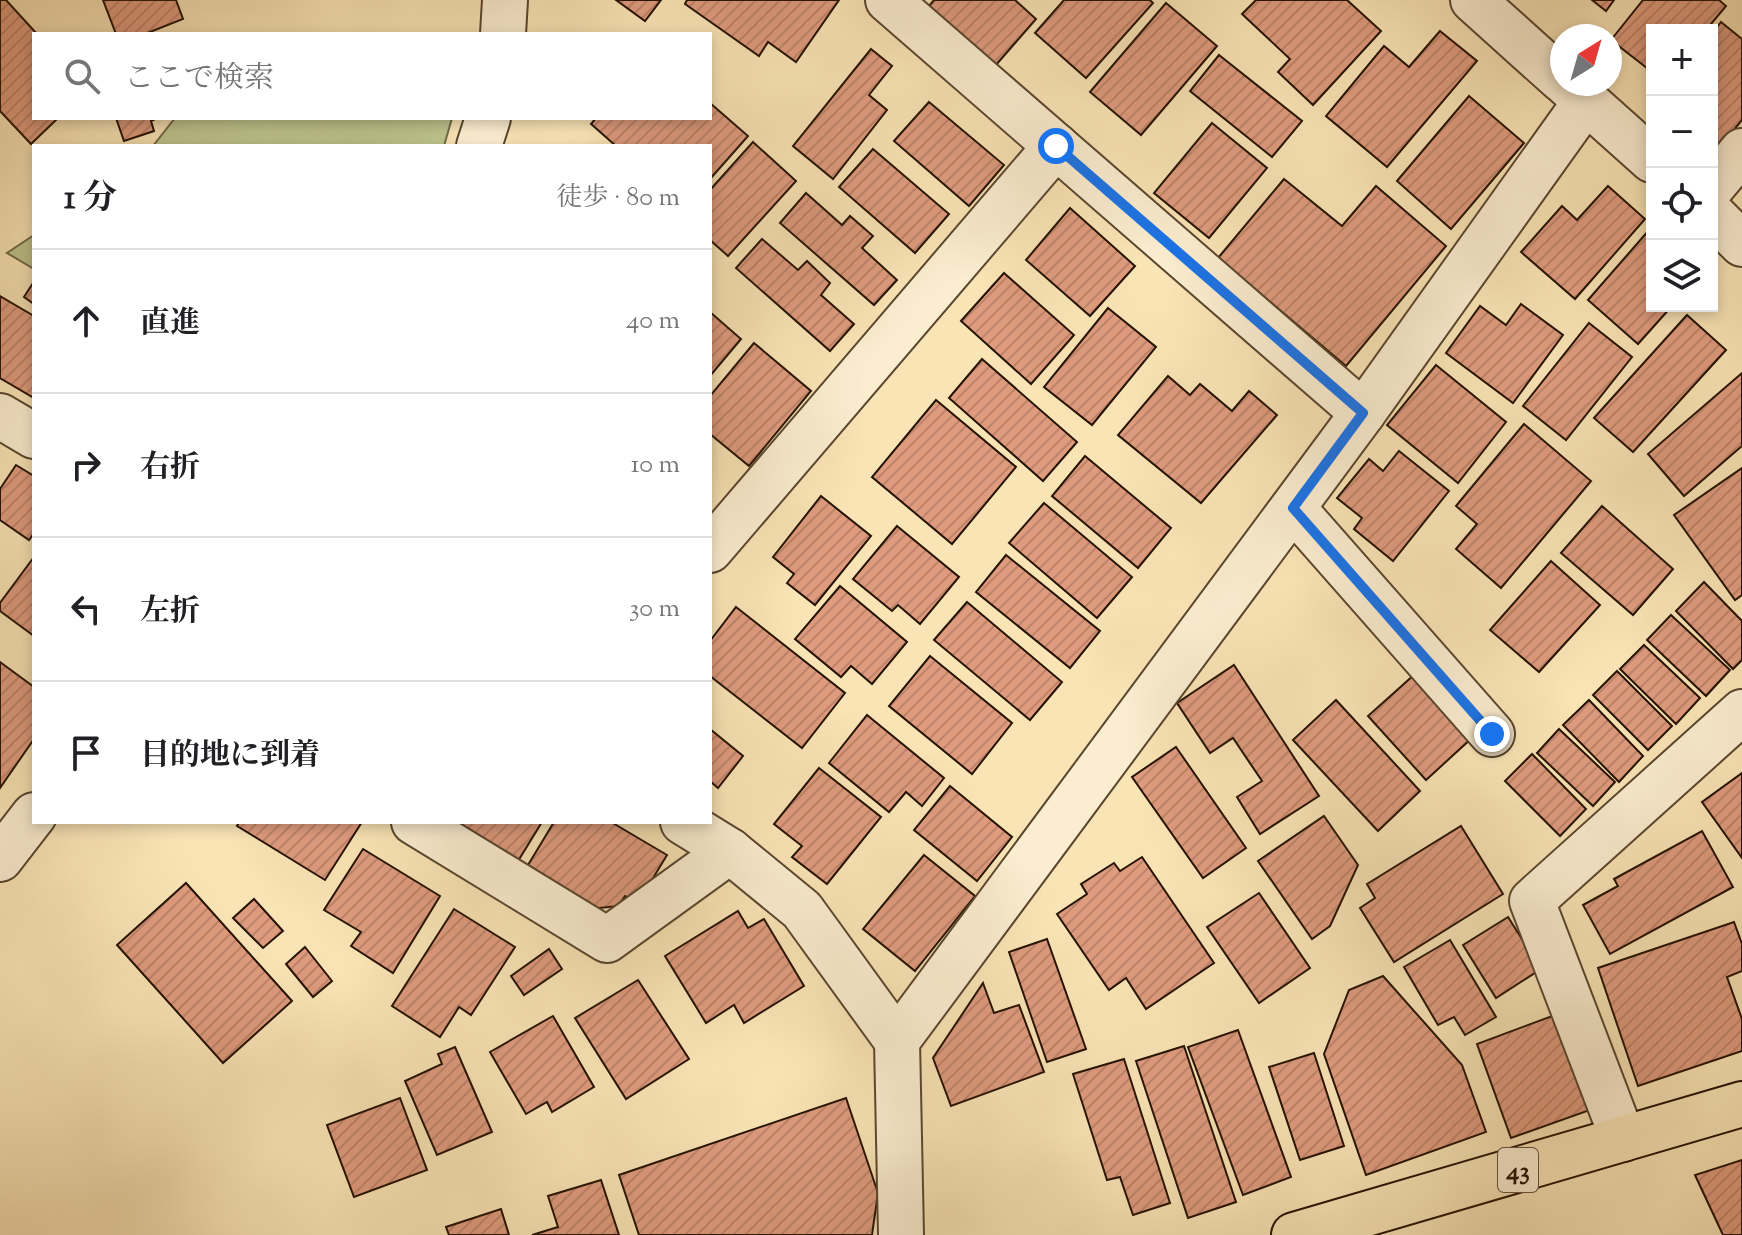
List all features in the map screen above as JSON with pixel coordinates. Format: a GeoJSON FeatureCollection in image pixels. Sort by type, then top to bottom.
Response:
{"type":"FeatureCollection","features":[{"type":"Feature","properties":{"kind":"main road","name":"43"},"geometry":{"type":"LineString","coordinates":[[1294,1235],[1742,1104]]}},
{"type":"Feature","properties":{"kind":"street"},"geometry":{"type":"LineString","coordinates":[[503,32],[505,0]]}},
{"type":"Feature","properties":{"kind":"street"},"geometry":{"type":"LineString","coordinates":[[888,0],[1363,413]]}},
{"type":"Feature","properties":{"kind":"street"},"geometry":{"type":"LineString","coordinates":[[1473,0],[1550,68]]}},
{"type":"Feature","properties":{"kind":"street"},"geometry":{"type":"LineString","coordinates":[[897,1041],[1363,413],[1567,96]]}},
{"type":"Feature","properties":{"kind":"street"},"geometry":{"type":"LineString","coordinates":[[1581,96],[1646,155]]}},
{"type":"Feature","properties":{"kind":"street"},"geometry":{"type":"LineString","coordinates":[[480,144],[487,120]]}},
{"type":"Feature","properties":{"kind":"street"},"geometry":{"type":"LineString","coordinates":[[712,548],[1056,146]]}},
{"type":"Feature","properties":{"kind":"street"},"geometry":{"type":"LineString","coordinates":[[1718,180],[1742,151]]}},
{"type":"Feature","properties":{"kind":"street"},"geometry":{"type":"LineString","coordinates":[[1718,220],[1742,244]]}},
{"type":"Feature","properties":{"kind":"street"},"geometry":{"type":"LineString","coordinates":[[0,416],[32,435]]}},
{"type":"Feature","properties":{"kind":"street"},"geometry":{"type":"LineString","coordinates":[[1293,508],[1492,734]]}},
{"type":"Feature","properties":{"kind":"street"},"geometry":{"type":"LineString","coordinates":[[1623,1139],[1532,901],[1742,712]]}},
{"type":"Feature","properties":{"kind":"street"},"geometry":{"type":"LineString","coordinates":[[0,859],[32,818]]}},
{"type":"Feature","properties":{"kind":"street"},"geometry":{"type":"LineString","coordinates":[[417,824],[607,940],[730,851]]}},
{"type":"Feature","properties":{"kind":"street"},"geometry":{"type":"LineString","coordinates":[[686,824],[730,851],[802,910],[897,1041],[901,1235]]}},
{"type":"Feature","properties":{"kind":"green space"},"geometry":{"type":"Polygon","coordinates":[[[173,120],[451,120],[445,144],[155,144],[173,120]]]}},
{"type":"Feature","properties":{"kind":"green space"},"geometry":{"type":"Polygon","coordinates":[[[32,236],[32,268],[7,253],[32,236]]]}},
{"type":"Feature","properties":{"kind":"building"},"geometry":{"type":"Polygon","coordinates":[[[0,0],[6,0],[35,32],[32,32],[32,120],[56,120],[31,144],[0,111],[0,0]]]}},
{"type":"Feature","properties":{"kind":"building"},"geometry":{"type":"Polygon","coordinates":[[[103,0],[176,0],[183,19],[150,32],[115,32],[103,0]]]}},
{"type":"Feature","properties":{"kind":"building"},"geometry":{"type":"Polygon","coordinates":[[[616,0],[661,0],[645,21],[616,0]]]}},
{"type":"Feature","properties":{"kind":"building"},"geometry":{"type":"Polygon","coordinates":[[[687,0],[839,0],[796,62],[768,42],[759,56],[685,4],[687,0]]]}},
{"type":"Feature","properties":{"kind":"building"},"geometry":{"type":"Polygon","coordinates":[[[934,0],[1015,0],[1036,19],[995,66],[929,6],[934,0]]]}},
{"type":"Feature","properties":{"kind":"building"},"geometry":{"type":"Polygon","coordinates":[[[1064,0],[1150,0],[1153,3],[1086,78],[1035,33],[1064,0]]]}},
{"type":"Feature","properties":{"kind":"building"},"geometry":{"type":"Polygon","coordinates":[[[1256,0],[1347,0],[1381,31],[1313,105],[1278,72],[1290,59],[1242,14],[1256,0]]]}},
{"type":"Feature","properties":{"kind":"building"},"geometry":{"type":"Polygon","coordinates":[[[1592,0],[1614,0],[1606,11],[1592,0]]]}},
{"type":"Feature","properties":{"kind":"building"},"geometry":{"type":"Polygon","coordinates":[[[1643,0],[1719,0],[1726,6],[1711,24],[1646,24],[1646,67],[1622,49],[1622,26],[1643,0]]]}},
{"type":"Feature","properties":{"kind":"building"},"geometry":{"type":"Polygon","coordinates":[[[1166,3],[1217,46],[1141,135],[1090,92],[1166,3]]]}},
{"type":"Feature","properties":{"kind":"building"},"geometry":{"type":"Polygon","coordinates":[[[1721,22],[1742,39],[1742,120],[1718,150],[1718,96],[1718,26],[1721,22]]]}},
{"type":"Feature","properties":{"kind":"building"},"geometry":{"type":"Polygon","coordinates":[[[1440,31],[1477,61],[1387,167],[1326,116],[1384,46],[1409,67],[1440,31]]]}},
{"type":"Feature","properties":{"kind":"building"},"geometry":{"type":"Polygon","coordinates":[[[871,49],[892,66],[869,95],[887,110],[833,179],[793,146],[871,49]]]}},
{"type":"Feature","properties":{"kind":"building"},"geometry":{"type":"Polygon","coordinates":[[[1219,55],[1302,121],[1272,157],[1190,91],[1219,55]]]}},
{"type":"Feature","properties":{"kind":"building"},"geometry":{"type":"Polygon","coordinates":[[[1469,96],[1524,143],[1451,229],[1397,181],[1469,96]]]}},
{"type":"Feature","properties":{"kind":"building"},"geometry":{"type":"Polygon","coordinates":[[[929,102],[1004,165],[969,206],[894,141],[929,102]]]}},
{"type":"Feature","properties":{"kind":"building"},"geometry":{"type":"Polygon","coordinates":[[[712,105],[748,136],[712,177],[712,144],[614,144],[591,124],[594,120],[712,120],[712,105]]]}},
{"type":"Feature","properties":{"kind":"building"},"geometry":{"type":"Polygon","coordinates":[[[117,120],[153,120],[154,131],[124,141],[117,120]]]}},
{"type":"Feature","properties":{"kind":"building"},"geometry":{"type":"Polygon","coordinates":[[[1212,123],[1267,168],[1209,238],[1154,193],[1212,123]]]}},
{"type":"Feature","properties":{"kind":"building"},"geometry":{"type":"Polygon","coordinates":[[[753,142],[796,181],[728,256],[712,242],[712,188],[753,142]]]}},
{"type":"Feature","properties":{"kind":"building"},"geometry":{"type":"Polygon","coordinates":[[[873,149],[949,214],[915,253],[839,187],[873,149]]]}},
{"type":"Feature","properties":{"kind":"building"},"geometry":{"type":"Polygon","coordinates":[[[1284,179],[1342,226],[1376,186],[1446,246],[1346,366],[1218,258],[1284,179]]]}},
{"type":"Feature","properties":{"kind":"building"},"geometry":{"type":"Polygon","coordinates":[[[1608,186],[1645,219],[1575,299],[1521,252],[1562,206],[1577,220],[1608,186]]]}},
{"type":"Feature","properties":{"kind":"building"},"geometry":{"type":"Polygon","coordinates":[[[806,193],[842,225],[850,216],[873,236],[862,248],[897,280],[874,305],[780,223],[806,193]]]}},
{"type":"Feature","properties":{"kind":"building"},"geometry":{"type":"Polygon","coordinates":[[[1070,208],[1135,266],[1090,316],[1026,260],[1070,208]]]}},
{"type":"Feature","properties":{"kind":"building"},"geometry":{"type":"Polygon","coordinates":[[[1646,233],[1646,312],[1667,312],[1638,344],[1588,300],[1646,233]]]}},
{"type":"Feature","properties":{"kind":"building"},"geometry":{"type":"Polygon","coordinates":[[[762,239],[798,270],[807,261],[830,283],[821,295],[854,324],[830,351],[736,268],[762,239]]]}},
{"type":"Feature","properties":{"kind":"building"},"geometry":{"type":"Polygon","coordinates":[[[1004,273],[1074,335],[1031,384],[961,321],[1004,273]]]}},
{"type":"Feature","properties":{"kind":"building"},"geometry":{"type":"Polygon","coordinates":[[[32,285],[32,303],[24,297],[32,285]]]}},
{"type":"Feature","properties":{"kind":"building"},"geometry":{"type":"Polygon","coordinates":[[[0,296],[32,315],[32,397],[0,378],[0,296]]]}},
{"type":"Feature","properties":{"kind":"building"},"geometry":{"type":"Polygon","coordinates":[[[1521,304],[1563,335],[1513,403],[1446,353],[1480,306],[1506,325],[1521,304]]]}},
{"type":"Feature","properties":{"kind":"building"},"geometry":{"type":"Polygon","coordinates":[[[1108,308],[1156,347],[1092,425],[1044,387],[1108,308]]]}},
{"type":"Feature","properties":{"kind":"building"},"geometry":{"type":"Polygon","coordinates":[[[712,314],[741,339],[712,374],[712,314]]]}},
{"type":"Feature","properties":{"kind":"building"},"geometry":{"type":"Polygon","coordinates":[[[1687,315],[1726,350],[1633,452],[1594,418],[1687,315]]]}},
{"type":"Feature","properties":{"kind":"building"},"geometry":{"type":"Polygon","coordinates":[[[1589,323],[1632,357],[1566,440],[1523,406],[1589,323]]]}},
{"type":"Feature","properties":{"kind":"building"},"geometry":{"type":"Polygon","coordinates":[[[754,343],[811,391],[749,466],[712,436],[712,394],[754,343]]]}},
{"type":"Feature","properties":{"kind":"building"},"geometry":{"type":"Polygon","coordinates":[[[982,359],[1077,442],[1043,481],[949,398],[982,359]]]}},
{"type":"Feature","properties":{"kind":"building"},"geometry":{"type":"Polygon","coordinates":[[[1436,365],[1506,422],[1458,483],[1387,425],[1436,365]]]}},
{"type":"Feature","properties":{"kind":"building"},"geometry":{"type":"Polygon","coordinates":[[[1742,373],[1742,446],[1684,496],[1648,454],[1742,373]]]}},
{"type":"Feature","properties":{"kind":"building"},"geometry":{"type":"Polygon","coordinates":[[[1168,376],[1190,395],[1200,384],[1232,411],[1249,391],[1277,415],[1201,503],[1118,435],[1168,376]]]}},
{"type":"Feature","properties":{"kind":"building"},"geometry":{"type":"Polygon","coordinates":[[[936,400],[1016,467],[952,544],[872,477],[936,400]]]}},
{"type":"Feature","properties":{"kind":"building"},"geometry":{"type":"Polygon","coordinates":[[[1524,424],[1591,481],[1501,588],[1456,549],[1477,524],[1456,506],[1524,424]]]}},
{"type":"Feature","properties":{"kind":"building"},"geometry":{"type":"Polygon","coordinates":[[[1399,451],[1449,491],[1393,561],[1354,529],[1362,518],[1337,498],[1369,459],[1383,471],[1399,451]]]}},
{"type":"Feature","properties":{"kind":"building"},"geometry":{"type":"Polygon","coordinates":[[[1085,456],[1171,528],[1138,568],[1052,496],[1085,456]]]}},
{"type":"Feature","properties":{"kind":"building"},"geometry":{"type":"Polygon","coordinates":[[[16,465],[32,475],[32,536],[29,540],[0,520],[0,489],[16,465]]]}},
{"type":"Feature","properties":{"kind":"building"},"geometry":{"type":"Polygon","coordinates":[[[1742,468],[1742,595],[1735,600],[1674,515],[1742,468]]]}},
{"type":"Feature","properties":{"kind":"building"},"geometry":{"type":"Polygon","coordinates":[[[821,496],[871,536],[815,605],[787,583],[794,574],[773,557],[821,496]]]}},
{"type":"Feature","properties":{"kind":"building"},"geometry":{"type":"Polygon","coordinates":[[[1044,503],[1132,577],[1097,618],[1009,543],[1044,503]]]}},
{"type":"Feature","properties":{"kind":"building"},"geometry":{"type":"Polygon","coordinates":[[[1602,506],[1673,569],[1633,615],[1561,553],[1602,506]]]}},
{"type":"Feature","properties":{"kind":"building"},"geometry":{"type":"Polygon","coordinates":[[[897,526],[959,577],[920,624],[898,605],[892,611],[853,579],[897,526]]]}},
{"type":"Feature","properties":{"kind":"building"},"geometry":{"type":"Polygon","coordinates":[[[1006,555],[1100,631],[1070,668],[976,592],[1006,555]]]}},
{"type":"Feature","properties":{"kind":"building"},"geometry":{"type":"Polygon","coordinates":[[[32,560],[32,635],[0,611],[0,603],[32,560]]]}},
{"type":"Feature","properties":{"kind":"building"},"geometry":{"type":"Polygon","coordinates":[[[1551,561],[1600,605],[1539,672],[1490,630],[1551,561]]]}},
{"type":"Feature","properties":{"kind":"building"},"geometry":{"type":"Polygon","coordinates":[[[1704,582],[1742,621],[1742,660],[1733,669],[1676,611],[1704,582]]]}},
{"type":"Feature","properties":{"kind":"building"},"geometry":{"type":"Polygon","coordinates":[[[840,586],[907,642],[872,684],[851,666],[841,677],[795,639],[840,586]]]}},
{"type":"Feature","properties":{"kind":"building"},"geometry":{"type":"Polygon","coordinates":[[[967,602],[1062,682],[1030,720],[934,640],[967,602]]]}},
{"type":"Feature","properties":{"kind":"building"},"geometry":{"type":"Polygon","coordinates":[[[736,607],[845,693],[802,748],[712,678],[712,638],[736,607]]]}},
{"type":"Feature","properties":{"kind":"building"},"geometry":{"type":"Polygon","coordinates":[[[1671,615],[1730,670],[1706,696],[1647,640],[1671,615]]]}},
{"type":"Feature","properties":{"kind":"building"},"geometry":{"type":"Polygon","coordinates":[[[1644,645],[1700,698],[1676,724],[1620,669],[1644,645]]]}},
{"type":"Feature","properties":{"kind":"building"},"geometry":{"type":"Polygon","coordinates":[[[930,656],[1012,723],[972,774],[889,706],[930,656]]]}},
{"type":"Feature","properties":{"kind":"building"},"geometry":{"type":"Polygon","coordinates":[[[0,662],[32,686],[32,742],[0,788],[0,662]]]}},
{"type":"Feature","properties":{"kind":"building"},"geometry":{"type":"Polygon","coordinates":[[[1234,665],[1319,796],[1260,834],[1237,797],[1262,781],[1233,738],[1210,753],[1177,703],[1234,665]]]}},
{"type":"Feature","properties":{"kind":"building"},"geometry":{"type":"Polygon","coordinates":[[[1617,671],[1672,726],[1648,750],[1593,695],[1617,671]]]}},
{"type":"Feature","properties":{"kind":"building"},"geometry":{"type":"Polygon","coordinates":[[[1415,674],[1472,738],[1426,780],[1368,716],[1415,674]]]}},
{"type":"Feature","properties":{"kind":"building"},"geometry":{"type":"Polygon","coordinates":[[[1336,700],[1420,791],[1378,831],[1293,740],[1336,700]]]}},
{"type":"Feature","properties":{"kind":"building"},"geometry":{"type":"Polygon","coordinates":[[[1589,700],[1643,756],[1619,782],[1563,725],[1589,700]]]}},
{"type":"Feature","properties":{"kind":"building"},"geometry":{"type":"Polygon","coordinates":[[[867,715],[944,778],[922,806],[906,792],[889,812],[829,763],[867,715]]]}},
{"type":"Feature","properties":{"kind":"building"},"geometry":{"type":"Polygon","coordinates":[[[1559,729],[1615,782],[1593,806],[1537,753],[1559,729]]]}},
{"type":"Feature","properties":{"kind":"building"},"geometry":{"type":"Polygon","coordinates":[[[712,731],[743,756],[718,788],[712,783],[712,731]]]}},
{"type":"Feature","properties":{"kind":"building"},"geometry":{"type":"Polygon","coordinates":[[[1176,747],[1246,848],[1203,878],[1132,777],[1176,747]]]}},
{"type":"Feature","properties":{"kind":"building"},"geometry":{"type":"Polygon","coordinates":[[[1532,754],[1586,809],[1560,836],[1505,781],[1532,754]]]}},
{"type":"Feature","properties":{"kind":"building"},"geometry":{"type":"Polygon","coordinates":[[[819,768],[881,817],[827,884],[792,857],[802,846],[774,824],[819,768]]]}},
{"type":"Feature","properties":{"kind":"building"},"geometry":{"type":"Polygon","coordinates":[[[1742,773],[1742,858],[1702,802],[1742,773]]]}},
{"type":"Feature","properties":{"kind":"building"},"geometry":{"type":"Polygon","coordinates":[[[950,786],[1012,837],[977,881],[914,830],[950,786]]]}},
{"type":"Feature","properties":{"kind":"building"},"geometry":{"type":"Polygon","coordinates":[[[1324,816],[1358,865],[1330,926],[1312,939],[1258,861],[1324,816]]]}},
{"type":"Feature","properties":{"kind":"building"},"geometry":{"type":"Polygon","coordinates":[[[238,824],[361,824],[325,880],[238,824]]]}},
{"type":"Feature","properties":{"kind":"building"},"geometry":{"type":"Polygon","coordinates":[[[458,824],[541,824],[518,861],[458,824]]]}},
{"type":"Feature","properties":{"kind":"building"},"geometry":{"type":"Polygon","coordinates":[[[553,824],[614,824],[667,855],[638,903],[625,896],[618,906],[581,910],[522,875],[553,824]]]}},
{"type":"Feature","properties":{"kind":"building"},"geometry":{"type":"Polygon","coordinates":[[[1461,826],[1503,894],[1394,962],[1360,908],[1375,898],[1367,884],[1461,826]]]}},
{"type":"Feature","properties":{"kind":"building"},"geometry":{"type":"Polygon","coordinates":[[[1702,831],[1733,887],[1610,954],[1583,905],[1618,886],[1614,879],[1702,831]]]}},
{"type":"Feature","properties":{"kind":"building"},"geometry":{"type":"Polygon","coordinates":[[[363,849],[440,896],[393,973],[351,946],[361,932],[324,910],[363,849]]]}},
{"type":"Feature","properties":{"kind":"building"},"geometry":{"type":"Polygon","coordinates":[[[924,855],[975,896],[915,971],[863,929],[924,855]]]}},
{"type":"Feature","properties":{"kind":"building"},"geometry":{"type":"Polygon","coordinates":[[[1142,857],[1214,963],[1146,1009],[1126,978],[1109,990],[1057,914],[1087,894],[1081,884],[1114,863],[1120,871],[1142,857]]]}},
{"type":"Feature","properties":{"kind":"building"},"geometry":{"type":"Polygon","coordinates":[[[186,883],[292,1001],[223,1063],[117,945],[186,883]]]}},
{"type":"Feature","properties":{"kind":"building"},"geometry":{"type":"Polygon","coordinates":[[[1259,893],[1310,968],[1259,1003],[1207,927],[1259,893]]]}},
{"type":"Feature","properties":{"kind":"building"},"geometry":{"type":"Polygon","coordinates":[[[254,899],[283,931],[263,948],[233,918],[254,899]]]}},
{"type":"Feature","properties":{"kind":"building"},"geometry":{"type":"Polygon","coordinates":[[[454,909],[515,947],[471,1015],[459,1007],[440,1037],[392,1006],[454,909]]]}},
{"type":"Feature","properties":{"kind":"building"},"geometry":{"type":"Polygon","coordinates":[[[738,911],[748,928],[764,919],[804,986],[744,1023],[734,1005],[706,1023],[665,956],[738,911]]]}},
{"type":"Feature","properties":{"kind":"building"},"geometry":{"type":"Polygon","coordinates":[[[1508,917],[1541,969],[1496,998],[1463,945],[1508,917]]]}},
{"type":"Feature","properties":{"kind":"building"},"geometry":{"type":"Polygon","coordinates":[[[1734,922],[1742,944],[1742,971],[1727,977],[1742,1019],[1742,1051],[1638,1086],[1598,968],[1734,922]]]}},
{"type":"Feature","properties":{"kind":"building"},"geometry":{"type":"Polygon","coordinates":[[[1047,939],[1086,1049],[1047,1062],[1009,952],[1047,939]]]}},
{"type":"Feature","properties":{"kind":"building"},"geometry":{"type":"Polygon","coordinates":[[[1450,940],[1496,1017],[1465,1035],[1454,1017],[1438,1025],[1404,967],[1450,940]]]}},
{"type":"Feature","properties":{"kind":"building"},"geometry":{"type":"Polygon","coordinates":[[[305,947],[332,981],[313,997],[286,964],[305,947]]]}},
{"type":"Feature","properties":{"kind":"building"},"geometry":{"type":"Polygon","coordinates":[[[549,949],[562,969],[524,995],[511,976],[549,949]]]}},
{"type":"Feature","properties":{"kind":"building"},"geometry":{"type":"Polygon","coordinates":[[[1383,976],[1462,1065],[1486,1132],[1366,1175],[1324,1054],[1349,990],[1383,976]]]}},
{"type":"Feature","properties":{"kind":"building"},"geometry":{"type":"Polygon","coordinates":[[[638,980],[689,1059],[626,1099],[575,1018],[638,980]]]}},
{"type":"Feature","properties":{"kind":"building"},"geometry":{"type":"Polygon","coordinates":[[[983,983],[994,1013],[1019,1005],[1044,1072],[951,1106],[933,1058],[983,983]]]}},
{"type":"Feature","properties":{"kind":"building"},"geometry":{"type":"Polygon","coordinates":[[[1555,1015],[1590,1110],[1511,1138],[1477,1044],[1555,1015]]]}},
{"type":"Feature","properties":{"kind":"building"},"geometry":{"type":"Polygon","coordinates":[[[553,1016],[594,1087],[552,1112],[547,1102],[526,1114],[490,1052],[553,1016]]]}},
{"type":"Feature","properties":{"kind":"building"},"geometry":{"type":"Polygon","coordinates":[[[1238,1030],[1291,1177],[1243,1195],[1188,1047],[1238,1030]]]}},
{"type":"Feature","properties":{"kind":"building"},"geometry":{"type":"Polygon","coordinates":[[[1184,1046],[1236,1202],[1188,1218],[1136,1061],[1184,1046]]]}},
{"type":"Feature","properties":{"kind":"building"},"geometry":{"type":"Polygon","coordinates":[[[455,1047],[492,1132],[437,1155],[405,1081],[442,1064],[438,1054],[455,1047]]]}},
{"type":"Feature","properties":{"kind":"building"},"geometry":{"type":"Polygon","coordinates":[[[1314,1053],[1344,1146],[1300,1160],[1269,1067],[1314,1053]]]}},
{"type":"Feature","properties":{"kind":"building"},"geometry":{"type":"Polygon","coordinates":[[[1124,1059],[1170,1203],[1133,1215],[1120,1177],[1107,1180],[1073,1074],[1124,1059]]]}},
{"type":"Feature","properties":{"kind":"building"},"geometry":{"type":"Polygon","coordinates":[[[400,1098],[427,1170],[354,1197],[327,1125],[400,1098]]]}},
{"type":"Feature","properties":{"kind":"building"},"geometry":{"type":"Polygon","coordinates":[[[846,1098],[878,1193],[872,1235],[639,1235],[619,1175],[846,1098]]]}},
{"type":"Feature","properties":{"kind":"building"},"geometry":{"type":"Polygon","coordinates":[[[1742,1160],[1742,1235],[1723,1235],[1695,1175],[1742,1160]]]}},
{"type":"Feature","properties":{"kind":"building"},"geometry":{"type":"Polygon","coordinates":[[[601,1180],[619,1235],[532,1235],[558,1227],[548,1196],[601,1180]]]}},
{"type":"Feature","properties":{"kind":"building"},"geometry":{"type":"Polygon","coordinates":[[[501,1209],[509,1235],[449,1235],[446,1227],[501,1209]]]}},
{"type":"Feature","properties":{"kind":"route"},"geometry":{"type":"LineString","coordinates":[[1056,146],[1363,413],[1293,508],[1492,734]]}}]}
